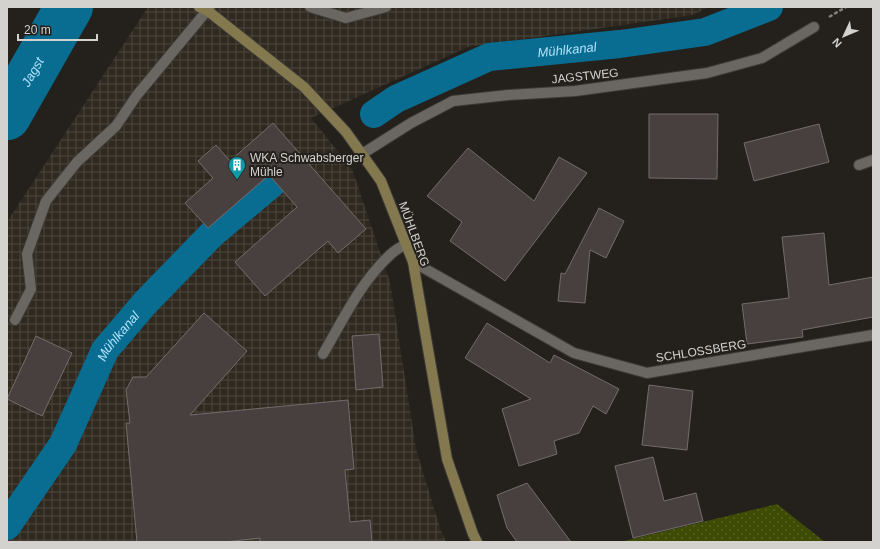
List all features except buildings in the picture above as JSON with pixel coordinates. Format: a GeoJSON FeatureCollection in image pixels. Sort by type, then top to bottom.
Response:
{"type":"FeatureCollection","features":[{"type":"Feature","properties":{"kind":"street"},"geometry":{"type":"LineString","coordinates":[[310,7],[346,18],[386,7]]}},
{"type":"Feature","properties":{"kind":"street"},"geometry":{"type":"LineString","coordinates":[[15,320],[31,289],[27,254],[46,201],[77,162],[116,126],[137,94],[206,8]]}},
{"type":"Feature","properties":{"kind":"street","name":"MÜHLBERG"},"geometry":{"type":"LineString","coordinates":[[206,8],[304,87],[346,132],[381,181],[414,262],[447,459],[477,542]]}},
{"type":"Feature","properties":{"kind":"street","name":"JAGSTWEG"},"geometry":{"type":"LineString","coordinates":[[362,154],[411,123],[453,101],[508,95],[575,91],[707,73],[762,58],[814,27]]}},
{"type":"Feature","properties":{"kind":"street"},"geometry":{"type":"LineString","coordinates":[[859,165],[873,160]]}},
{"type":"Feature","properties":{"kind":"street"},"geometry":{"type":"LineString","coordinates":[[323,354],[372,274],[391,254],[406,244]]}},
{"type":"Feature","properties":{"kind":"street","name":"SCHLOSSBERG"},"geometry":{"type":"LineString","coordinates":[[414,262],[574,353],[647,373],[873,335]]}},
{"type":"Feature","properties":{"kind":"shaded area"},"geometry":{"type":"Polygon","coordinates":[[[148,7],[709,7],[693,15],[468,47],[311,118],[352,169],[390,282],[416,449],[440,528],[446,542],[7,542],[7,222],[148,7]]]}},
{"type":"Feature","properties":{"kind":"green space"},"geometry":{"type":"Polygon","coordinates":[[[777,504],[825,542],[620,542],[777,504]]]}},
{"type":"Feature","properties":{"kind":"waterway","name":"Jagst"},"geometry":{"type":"LineString","coordinates":[[7,116],[69,7]]}},
{"type":"Feature","properties":{"kind":"waterway","name":"Mühlkanal"},"geometry":{"type":"LineString","coordinates":[[374,114],[396,99],[489,57],[620,44],[705,32],[769,7]]}},
{"type":"Feature","properties":{"kind":"waterway","name":"Mühlkanal"},"geometry":{"type":"LineString","coordinates":[[7,526],[63,444],[105,350],[145,303],[212,234],[275,181]]}},
{"type":"Feature","properties":{"kind":"place","name":"WKA Schwabsberger Mühle"},"geometry":{"type":"Point","coordinates":[237,180]}}]}
